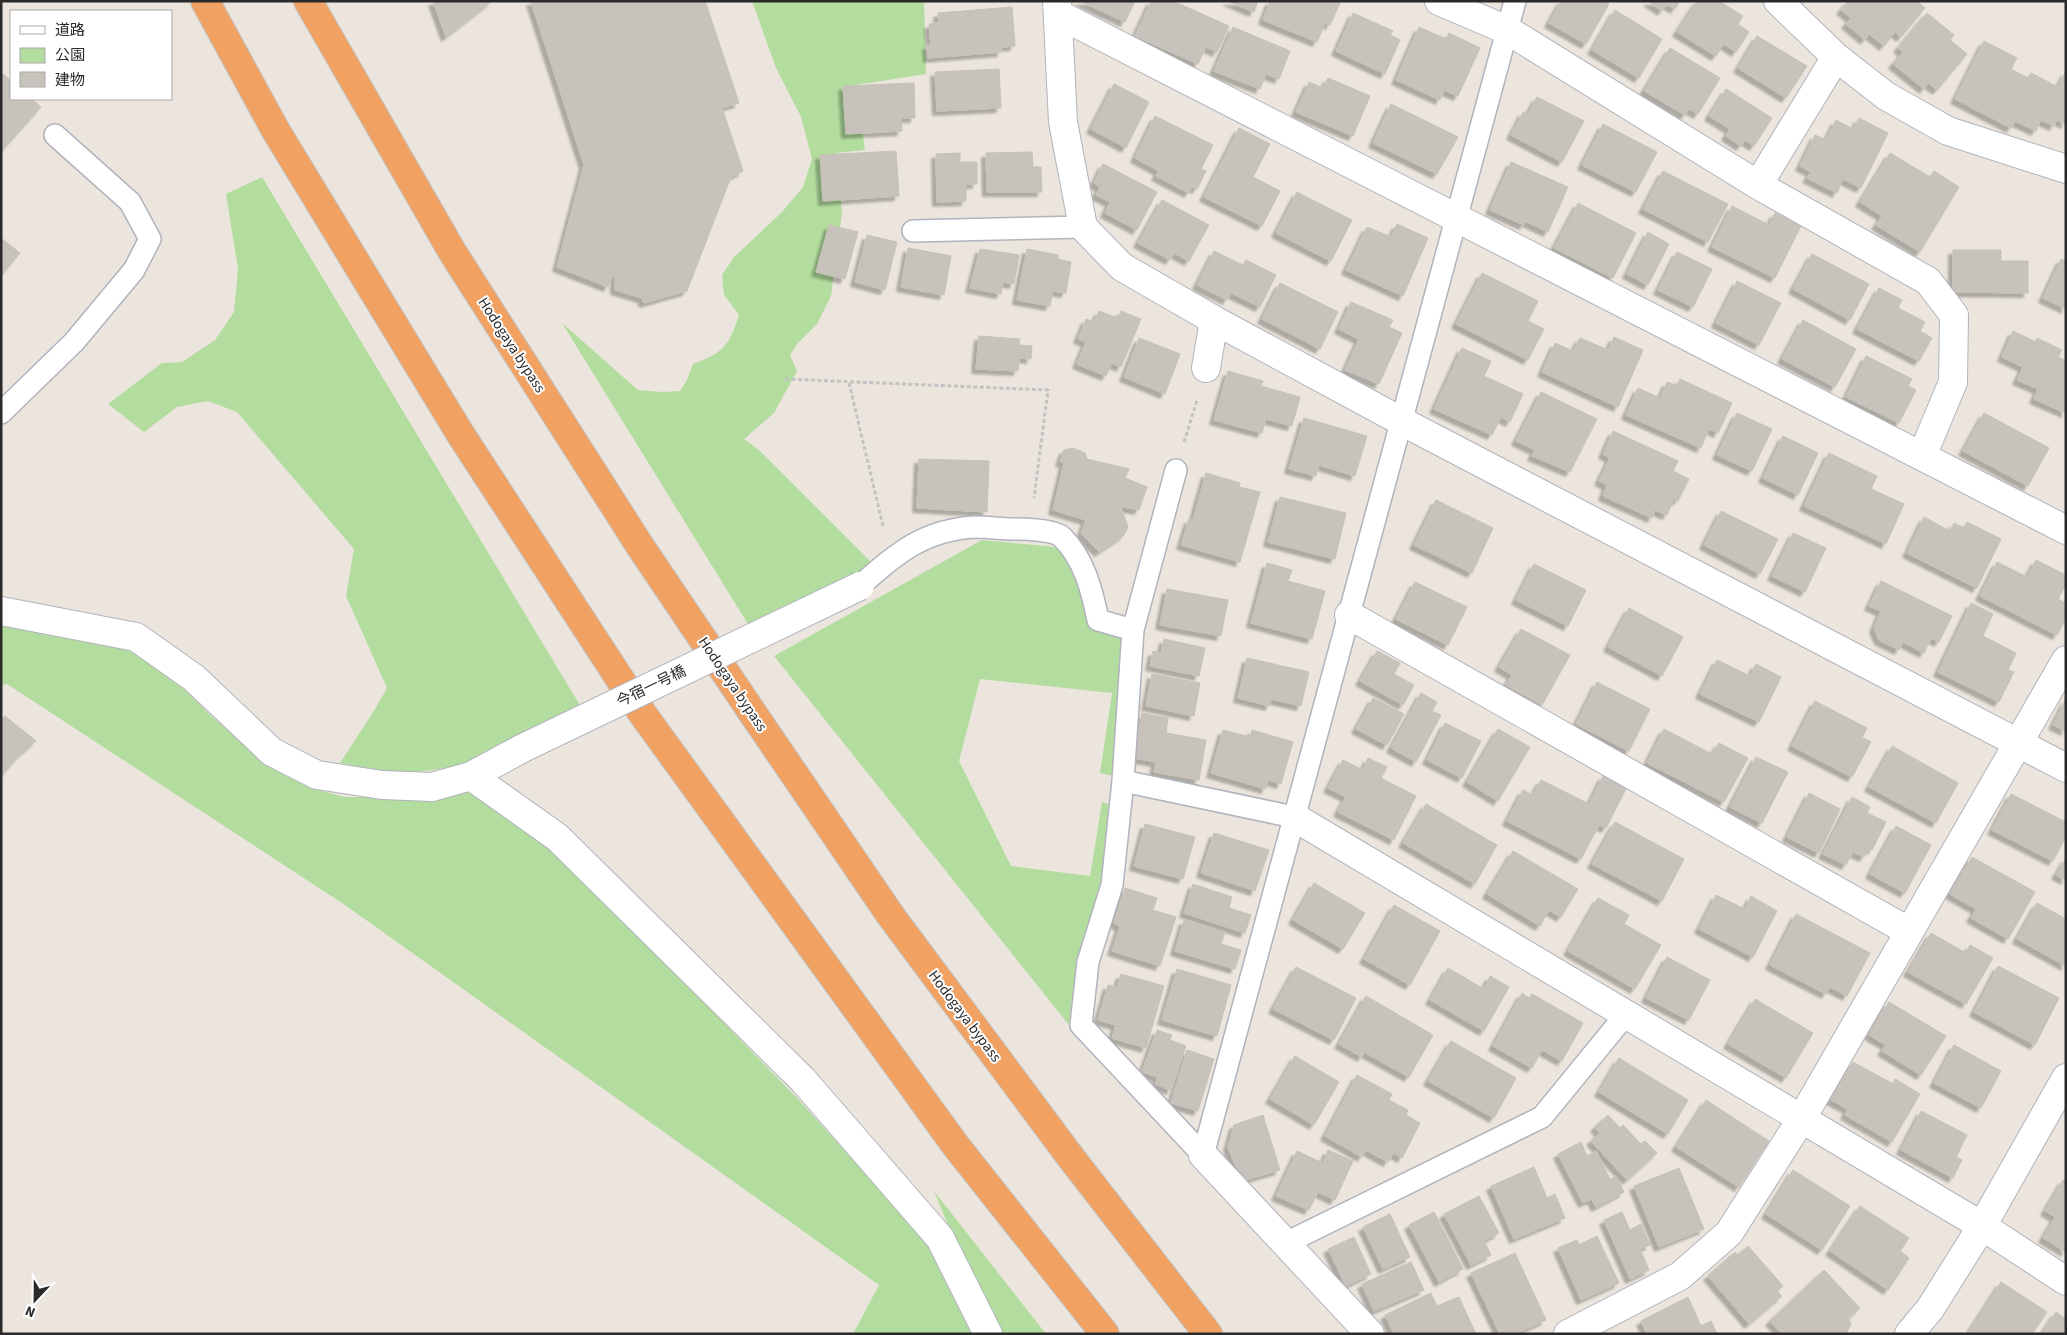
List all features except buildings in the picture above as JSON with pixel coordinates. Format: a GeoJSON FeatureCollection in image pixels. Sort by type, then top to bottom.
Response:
{"type":"FeatureCollection","features":[{"type":"Feature","properties":{"kind":"highway"},"geometry":{"type":"LineString","coordinates":[[205,1],[276,131],[461,435],[642,713],[956,1146],[1104,1334]]}},
{"type":"Feature","properties":{"kind":"highway","name":"Hodogaya bypass"},"geometry":{"type":"LineString","coordinates":[[308,1],[453,253],[640,546],[739,693],[891,916],[1072,1159],[1208,1334]]}},
{"type":"Feature","properties":{"kind":"street"},"geometry":{"type":"LineString","coordinates":[[1439,1],[1507,30],[1758,185],[1928,280],[1954,315],[1953,382],[1922,456]]}},
{"type":"Feature","properties":{"kind":"street"},"geometry":{"type":"LineString","coordinates":[[1778,1],[1836,57],[1886,96],[1948,131],[2066,169]]}},
{"type":"Feature","properties":{"kind":"street"},"geometry":{"type":"LineString","coordinates":[[1058,8],[1456,219],[2066,530]]}},
{"type":"Feature","properties":{"kind":"street"},"geometry":{"type":"LineString","coordinates":[[1058,8],[1063,122],[1083,228],[1122,268],[1401,421],[2066,768]]}},
{"type":"Feature","properties":{"kind":"street"},"geometry":{"type":"LineString","coordinates":[[1758,185],[1836,57]]}},
{"type":"Feature","properties":{"kind":"street"},"geometry":{"type":"LineString","coordinates":[[1206,368],[1214,320]]}},
{"type":"Feature","properties":{"kind":"street","name":"今宿一号橋"},"geometry":{"type":"LineString","coordinates":[[1,611],[136,637],[194,678],[272,752],[317,776],[382,786],[432,787],[471,776],[523,748],[860,586]]}},
{"type":"Feature","properties":{"kind":"street"},"geometry":{"type":"LineString","coordinates":[[1349,615],[1908,931]]}},
{"type":"Feature","properties":{"kind":"street"},"geometry":{"type":"LineString","coordinates":[[1568,1334],[1680,1276],[1729,1233],[1802,1118],[1908,931],[2066,660]]}},
{"type":"Feature","properties":{"kind":"street"},"geometry":{"type":"LineString","coordinates":[[471,776],[557,837],[803,1080],[940,1238],[988,1334]]}},
{"type":"Feature","properties":{"kind":"street"},"geometry":{"type":"LineString","coordinates":[[1294,816],[1982,1226],[2066,1282]]}},
{"type":"Feature","properties":{"kind":"street"},"geometry":{"type":"LineString","coordinates":[[1909,1334],[1930,1309],[1982,1226],[2066,1078]]}},
{"type":"Feature","properties":{"kind":"street"},"geometry":{"type":"LineString","coordinates":[[1203,1155],[1370,1334]]}},
{"type":"Feature","properties":{"kind":"lane"},"geometry":{"type":"LineString","coordinates":[[1203,1155],[1515,1]]}},
{"type":"Feature","properties":{"kind":"lane"},"geometry":{"type":"LineString","coordinates":[[1,413],[74,342],[134,270],[150,239],[130,202],[55,135]]}},
{"type":"Feature","properties":{"kind":"lane"},"geometry":{"type":"LineString","coordinates":[[913,231],[1083,228]]}},
{"type":"Feature","properties":{"kind":"lane"},"geometry":{"type":"LineString","coordinates":[[1176,470],[1133,630],[1123,781],[1112,885],[1088,962],[1081,1025],[1203,1155]]}},
{"type":"Feature","properties":{"kind":"lane"},"geometry":{"type":"LineString","coordinates":[[860,586],[890,558],[936,532],[976,527],[1030,528],[1060,536],[1079,559],[1093,596],[1098,620],[1133,630]]}},
{"type":"Feature","properties":{"kind":"lane"},"geometry":{"type":"LineString","coordinates":[[1123,781],[1294,816]]}},
{"type":"Feature","properties":{"kind":"lane"},"geometry":{"type":"LineString","coordinates":[[1286,1243],[1542,1118],[1627,1013]]}},
{"type":"Feature","properties":{"kind":"path"},"geometry":{"type":"LineString","coordinates":[[1176,470],[1206,368]]}},
{"type":"Feature","properties":{"kind":"path"},"geometry":{"type":"LineString","coordinates":[[785,379],[1048,390],[1030,528]]}},
{"type":"Feature","properties":{"kind":"path"},"geometry":{"type":"LineString","coordinates":[[849,383],[890,558]]}},
{"type":"Feature","properties":{"kind":"green space"},"geometry":{"type":"Polygon","coordinates":[[[752,1],[924,1],[926,74],[856,85],[865,150],[836,153],[842,213],[831,296],[817,324],[798,343],[790,355],[797,371],[774,413],[744,439],[759,450],[878,569],[751,629],[562,323],[638,390],[680,391],[687,380],[693,364],[718,352],[728,341],[739,315],[724,295],[722,275],[734,257],[782,212],[803,187],[812,159],[801,117],[776,68],[752,1]]]}},
{"type":"Feature","properties":{"kind":"green space"},"geometry":{"type":"Polygon","coordinates":[[[262,177],[581,707],[493,753],[446,768],[422,771],[389,772],[340,763],[387,688],[346,596],[354,549],[237,412],[208,401],[177,407],[144,432],[108,404],[162,363],[182,362],[215,340],[234,312],[238,269],[226,194],[262,177]]]}},
{"type":"Feature","properties":{"kind":"green space"},"geometry":{"type":"Polygon","coordinates":[[[982,540],[1077,549],[1112,631],[1120,638],[1130,641],[1113,776],[1100,773],[1112,693],[980,679],[959,761],[1011,866],[1090,876],[1102,802],[1116,806],[1108,878],[1077,957],[1069,1025],[774,656],[982,540]]]}},
{"type":"Feature","properties":{"kind":"green space"},"geometry":{"type":"Polygon","coordinates":[[[1,626],[106,642],[141,656],[169,674],[209,714],[268,766],[310,788],[345,797],[470,792],[505,808],[551,845],[799,1100],[930,1246],[976,1334],[853,1334],[879,1285],[345,905],[7,684],[1,685],[1,626]]]}},
{"type":"Feature","properties":{"kind":"green space"},"geometry":{"type":"Polygon","coordinates":[[[934,1191],[1046,1334],[1000,1334],[955,1242],[934,1191]]]}}]}
